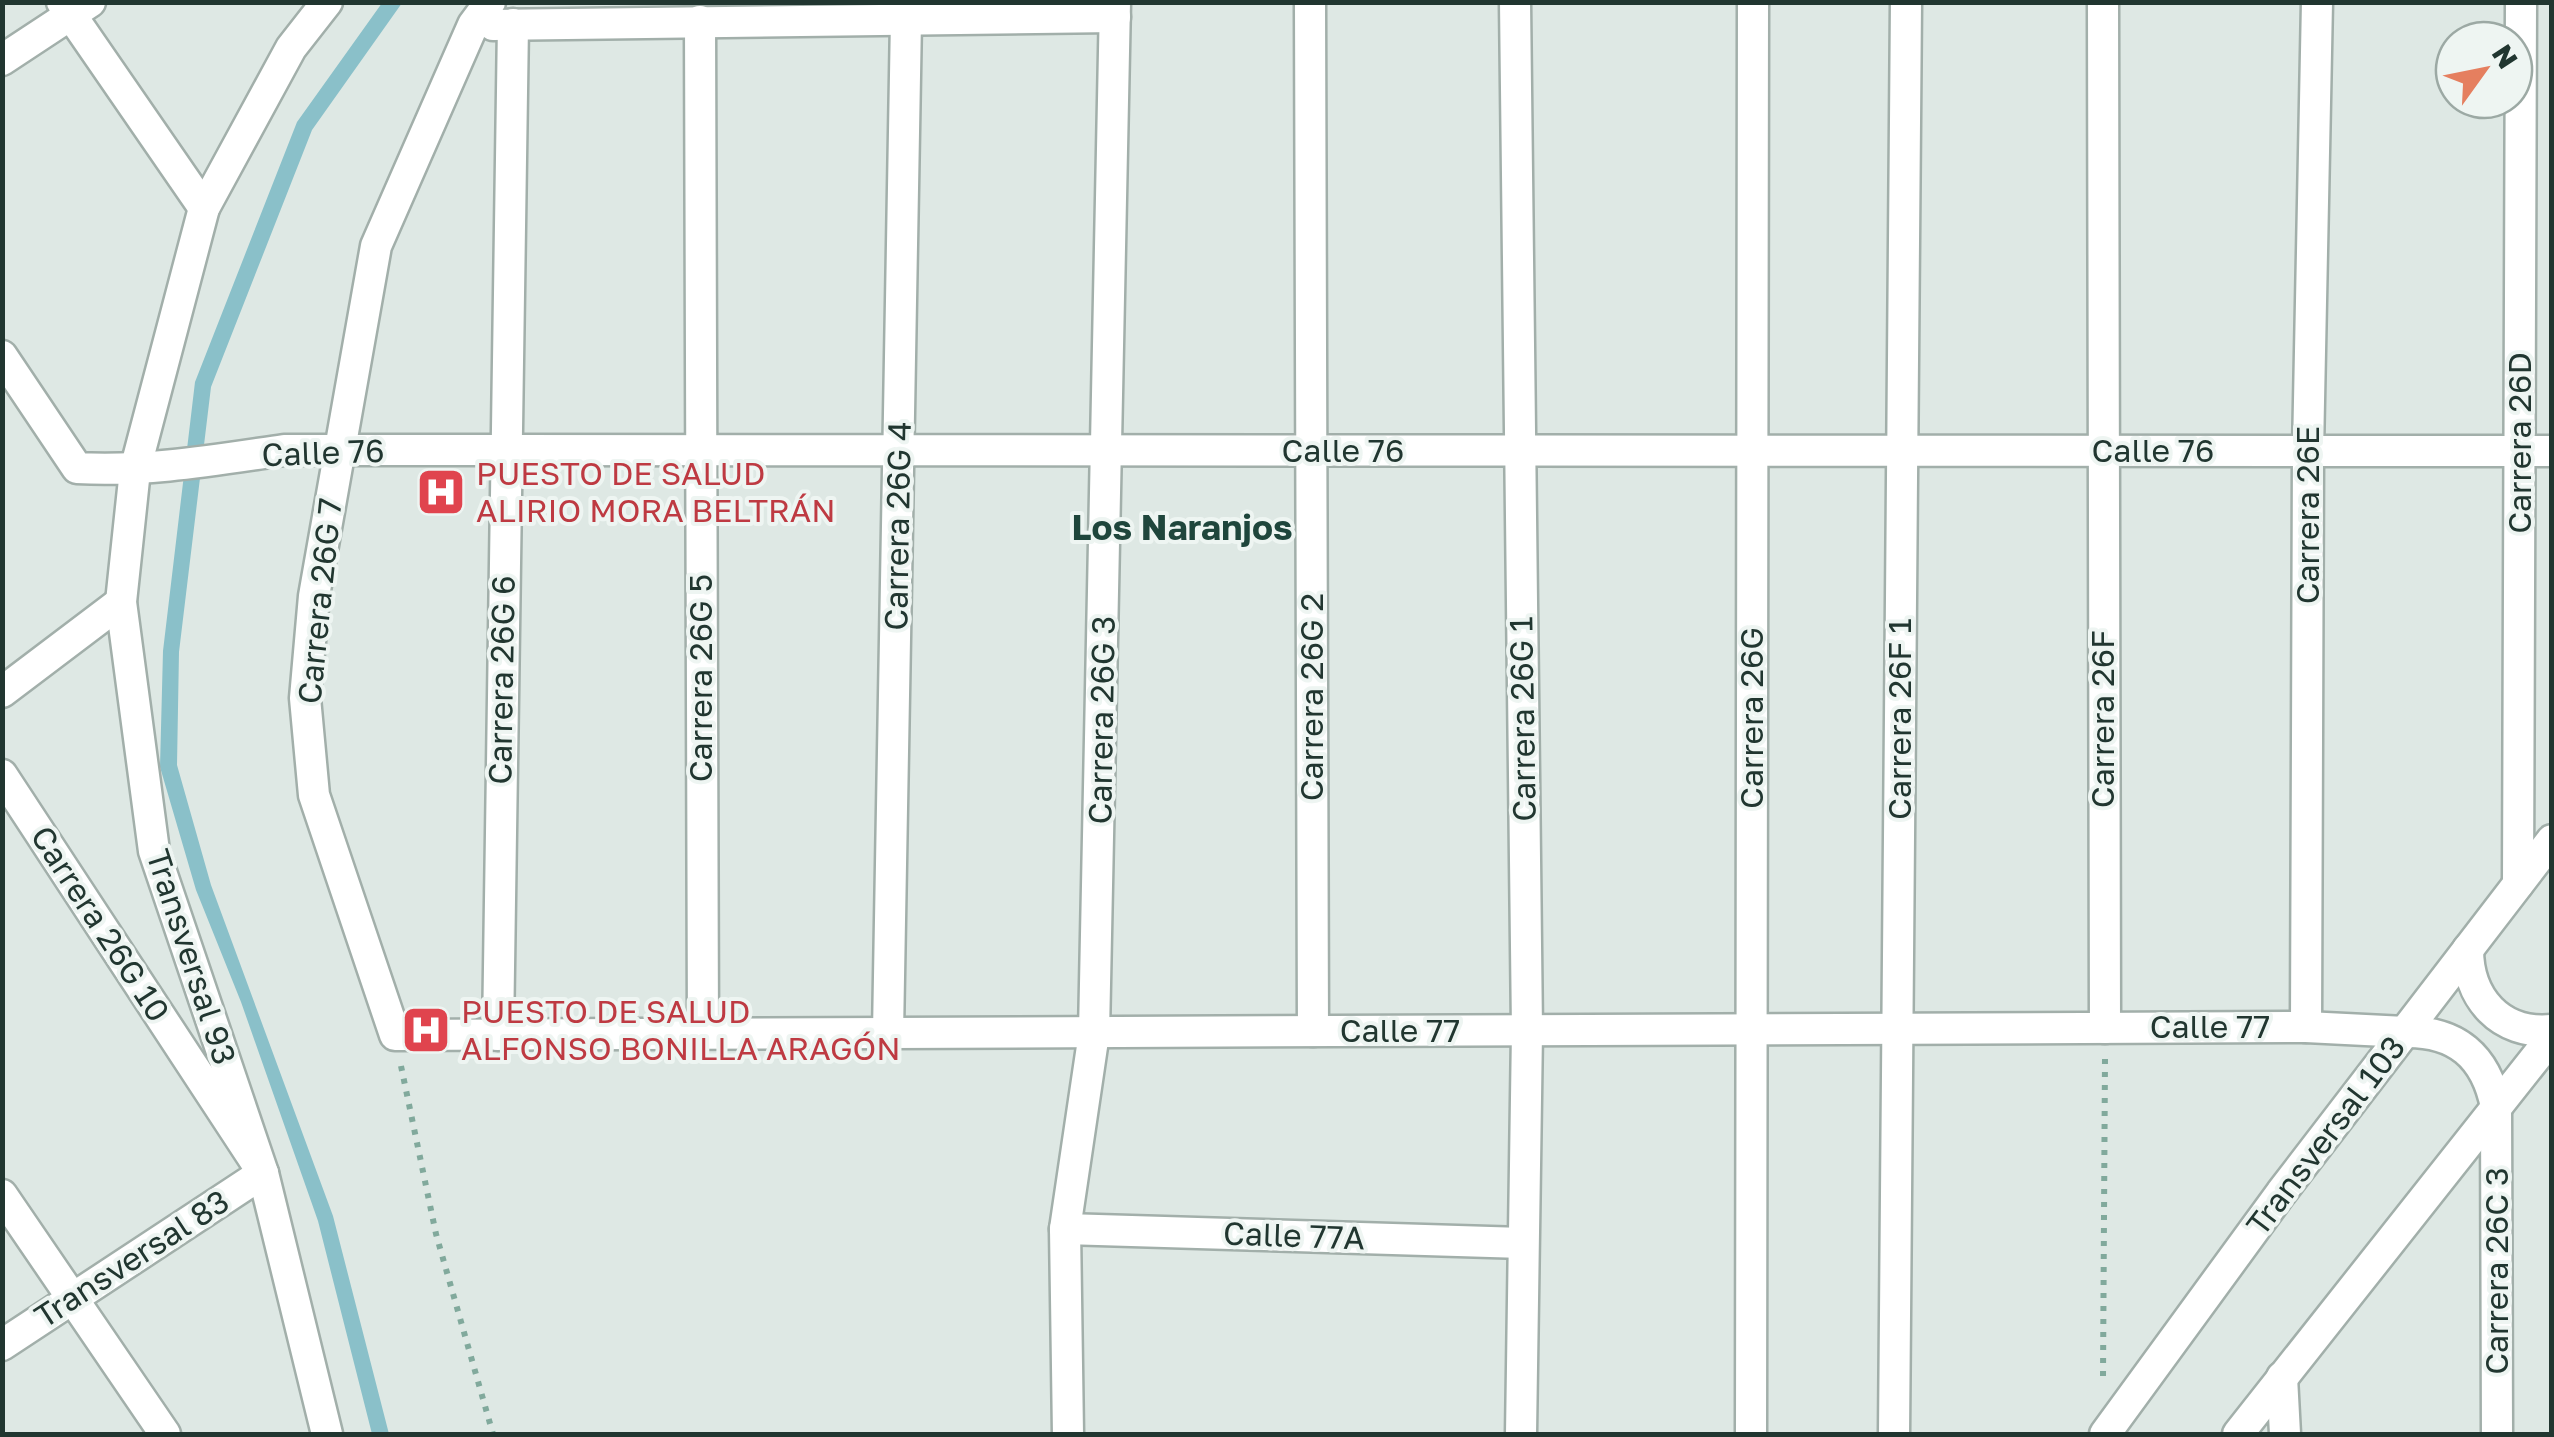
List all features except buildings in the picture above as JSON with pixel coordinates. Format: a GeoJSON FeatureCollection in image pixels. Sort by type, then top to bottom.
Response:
{"type":"FeatureCollection","features":[{"type":"Feature","properties":{"kind":"street","name":"Transversal 93"},"geometry":{"type":"LineString","coordinates":[[327,2],[291,48],[204,208],[145,469],[122,602],[154,850],[263,1173],[327,1434]]}},
{"type":"Feature","properties":{"kind":"street","name":"Carrera 26G 2"},"geometry":{"type":"LineString","coordinates":[[1310,2],[1312,1031]]}},
{"type":"Feature","properties":{"kind":"street","name":"Carrera 26G 1"},"geometry":{"type":"LineString","coordinates":[[1515,2],[1527,1030],[1521,1434]]}},
{"type":"Feature","properties":{"kind":"street","name":"Carrera 26G"},"geometry":{"type":"LineString","coordinates":[[1751,1434],[1753,2]]}},
{"type":"Feature","properties":{"kind":"street","name":"Carrera 26F 1"},"geometry":{"type":"LineString","coordinates":[[1894,1434],[1906,2]]}},
{"type":"Feature","properties":{"kind":"street","name":"Carrera 26F"},"geometry":{"type":"LineString","coordinates":[[2103,2],[2105,1028]]}},
{"type":"Feature","properties":{"kind":"street","name":"Carrera 26E"},"geometry":{"type":"LineString","coordinates":[[2306,1027],[2308,451],[2317,2]]}},
{"type":"Feature","properties":{"kind":"street","name":"Carrera 26D"},"geometry":{"type":"LineString","coordinates":[[2518,884],[2521,2]]}},
{"type":"Feature","properties":{"kind":"street"},"geometry":{"type":"LineString","coordinates":[[2,60],[74,7],[204,208]]}},
{"type":"Feature","properties":{"kind":"street"},"geometry":{"type":"LineString","coordinates":[[481,14],[513,24],[906,20],[1115,10]]}},
{"type":"Feature","properties":{"kind":"street","name":"Carrera 26G 3"},"geometry":{"type":"LineString","coordinates":[[1068,1434],[1065,1229],[1094,1033],[1109,450],[1115,10]]}},
{"type":"Feature","properties":{"kind":"street","name":"Carrera 26G 7"},"geometry":{"type":"LineString","coordinates":[[395,1035],[314,796],[305,698],[311,630],[339,450],[376,246],[481,14]]}},
{"type":"Feature","properties":{"kind":"street","name":"Carrera 26G 4"},"geometry":{"type":"LineString","coordinates":[[888,1033],[906,20]]}},
{"type":"Feature","properties":{"kind":"street","name":"Carrera 26G 5"},"geometry":{"type":"LineString","coordinates":[[700,21],[703,1034]]}},
{"type":"Feature","properties":{"kind":"street","name":"Carrera 26G 6"},"geometry":{"type":"LineString","coordinates":[[498,1035],[513,24]]}},
{"type":"Feature","properties":{"kind":"street","name":"Calle 76"},"geometry":{"type":"LineString","coordinates":[[2,356],[77,468],[145,469],[284,450],[2552,452]]}},
{"type":"Feature","properties":{"kind":"street"},"geometry":{"type":"LineString","coordinates":[[2,692],[122,602]]}},
{"type":"Feature","properties":{"kind":"street","name":"Carrera 26G 10"},"geometry":{"type":"LineString","coordinates":[[2,775],[263,1173]]}},
{"type":"Feature","properties":{"kind":"street","name":"Transversal 103"},"geometry":{"type":"LineString","coordinates":[[2104,1434],[2552,840]]}},
{"type":"Feature","properties":{"kind":"street"},"geometry":{"type":"LineString","coordinates":[[2238,1434],[2552,1034],[2517,1028],[2484,1006],[2471,978],[2468,949]]}},
{"type":"Feature","properties":{"kind":"street","name":"Calle 77"},"geometry":{"type":"LineString","coordinates":[[395,1035],[2306,1027],[2431,1032],[2456,1041],[2477,1057],[2491,1080],[2496,1106]]}},
{"type":"Feature","properties":{"kind":"street","name":"Carrera 26C 3"},"geometry":{"type":"LineString","coordinates":[[2496,1106],[2497,1434]]}},
{"type":"Feature","properties":{"kind":"street","name":"Transversal 83"},"geometry":{"type":"LineString","coordinates":[[2,1345],[263,1173]]}},
{"type":"Feature","properties":{"kind":"street"},"geometry":{"type":"LineString","coordinates":[[2,1195],[165,1434]]}},
{"type":"Feature","properties":{"kind":"street","name":"Calle 77A"},"geometry":{"type":"LineString","coordinates":[[1065,1229],[1523,1244]]}},
{"type":"Feature","properties":{"kind":"street"},"geometry":{"type":"LineString","coordinates":[[2282,1377],[2284,1434]]}},
{"type":"Feature","properties":{"kind":"path"},"geometry":{"type":"LineString","coordinates":[[2103,1396],[2105,1028]]}},
{"type":"Feature","properties":{"kind":"path"},"geometry":{"type":"LineString","coordinates":[[395,1035],[436,1234],[493,1434]]}},
{"type":"Feature","properties":{"kind":"water"},"geometry":{"type":"Polygon","coordinates":[[[382,3],[402,3],[312,130],[211,387],[179,652],[177,765],[211,885],[333,1216],[389,1434],[372,1434],[318,1221],[241,1002],[196,890],[160,767],[163,651],[195,382],[297,122],[382,3]]]}},
{"type":"Feature","properties":{"kind":"place","name":"PUESTO DE SALUD ALIRIO MORA BELTRÁN"},"geometry":{"type":"Point","coordinates":[441,492]}},
{"type":"Feature","properties":{"kind":"place","name":"PUESTO DE SALUD ALFONSO BONILLA ARAGÓN"},"geometry":{"type":"Point","coordinates":[426,1030]}},
{"type":"Feature","properties":{"kind":"district","name":"Los Naranjos"},"geometry":{"type":"Point","coordinates":[1182,528]}}]}
